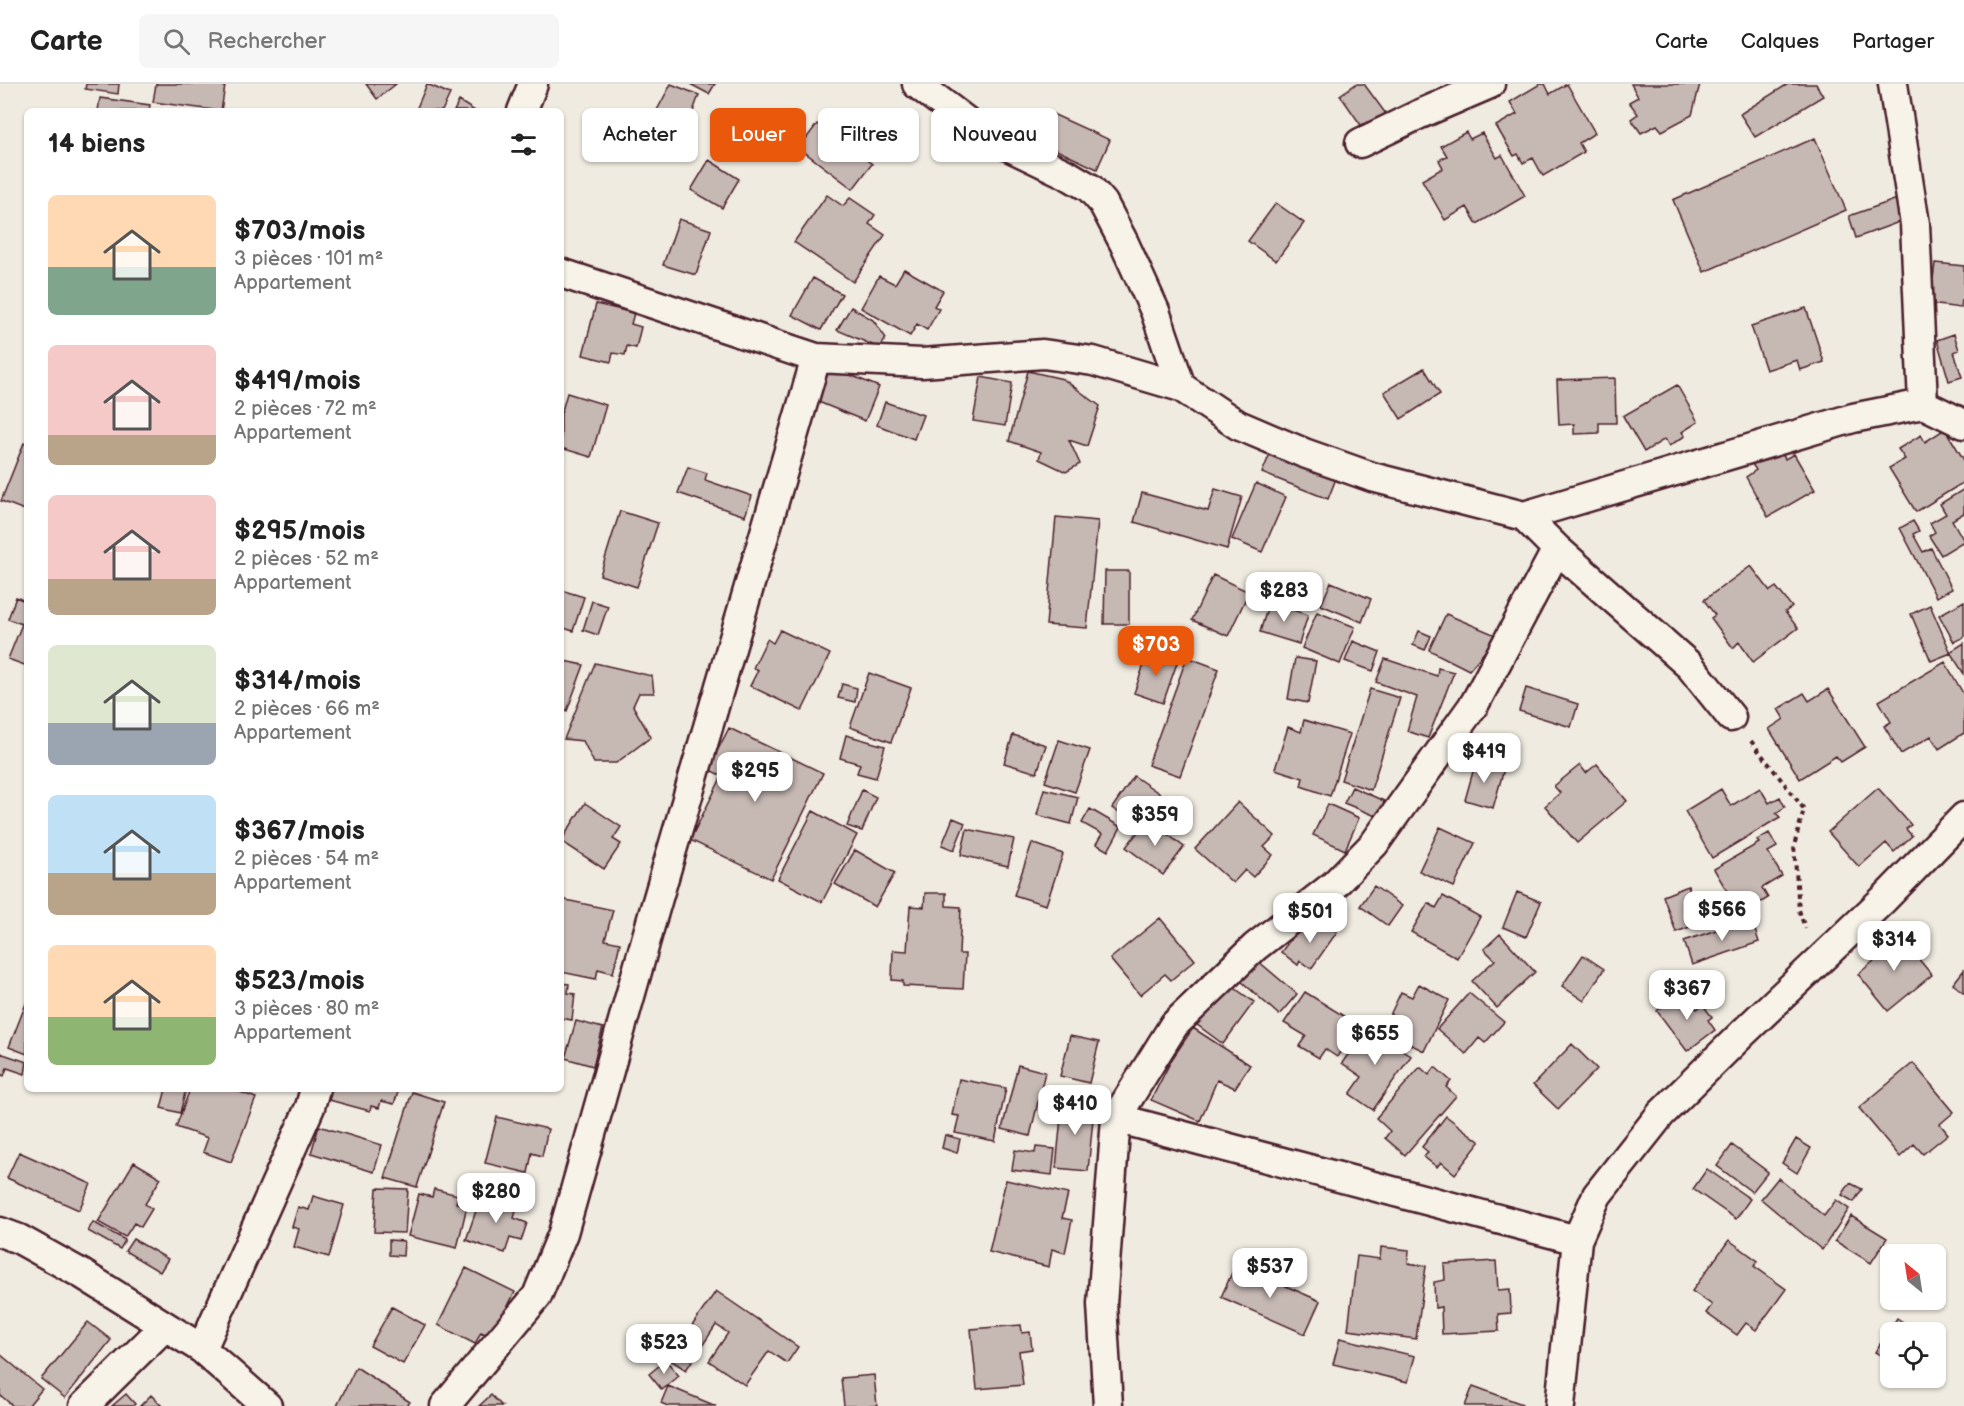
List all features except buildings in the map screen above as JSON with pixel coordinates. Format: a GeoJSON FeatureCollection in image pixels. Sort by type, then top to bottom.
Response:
{"type":"FeatureCollection","features":[{"type":"Feature","properties":{"kind":"street"},"geometry":{"type":"LineString","coordinates":[[523,108],[533,84]]}},
{"type":"Feature","properties":{"kind":"street"},"geometry":{"type":"LineString","coordinates":[[917,84],[983,134],[1090,188],[1103,203],[1124,243],[1155,311],[1181,387]]}},
{"type":"Feature","properties":{"kind":"street"},"geometry":{"type":"LineString","coordinates":[[1360,143],[1490,84]]}},
{"type":"Feature","properties":{"kind":"street"},"geometry":{"type":"LineString","coordinates":[[1893,84],[1916,225],[1923,404]]}},
{"type":"Feature","properties":{"kind":"street"},"geometry":{"type":"LineString","coordinates":[[564,274],[816,358],[922,363],[1042,354],[1093,361],[1181,387],[1238,425],[1304,453],[1372,477],[1524,516],[1557,549],[1690,666],[1731,717]]}},
{"type":"Feature","properties":{"kind":"street"},"geometry":{"type":"LineString","coordinates":[[445,1406],[537,1296],[563,1233],[816,358]]}},
{"type":"Feature","properties":{"kind":"street"},"geometry":{"type":"LineString","coordinates":[[1524,516],[1852,418],[1923,404],[1964,424]]}},
{"type":"Feature","properties":{"kind":"street"},"geometry":{"type":"LineString","coordinates":[[1108,1406],[1102,1304],[1116,1118],[1174,1025],[1255,947],[1334,885],[1374,844],[1475,704],[1557,549]]}},
{"type":"Feature","properties":{"kind":"street"},"geometry":{"type":"LineString","coordinates":[[1560,1406],[1577,1240],[1597,1195],[1661,1114],[1884,899],[1964,817]]}},
{"type":"Feature","properties":{"kind":"street"},"geometry":{"type":"LineString","coordinates":[[202,1349],[310,1107],[314,1092]]}},
{"type":"Feature","properties":{"kind":"street"},"geometry":{"type":"LineString","coordinates":[[1116,1118],[1577,1240]]}},
{"type":"Feature","properties":{"kind":"street"},"geometry":{"type":"LineString","coordinates":[[0,1232],[19,1239],[82,1274],[202,1349],[267,1406]]}},
{"type":"Feature","properties":{"kind":"street"},"geometry":{"type":"LineString","coordinates":[[84,1406],[165,1326]]}},
{"type":"Feature","properties":{"kind":"path"},"geometry":{"type":"LineString","coordinates":[[1731,717],[1804,809],[1794,846],[1799,910],[1817,963]]}}]}
